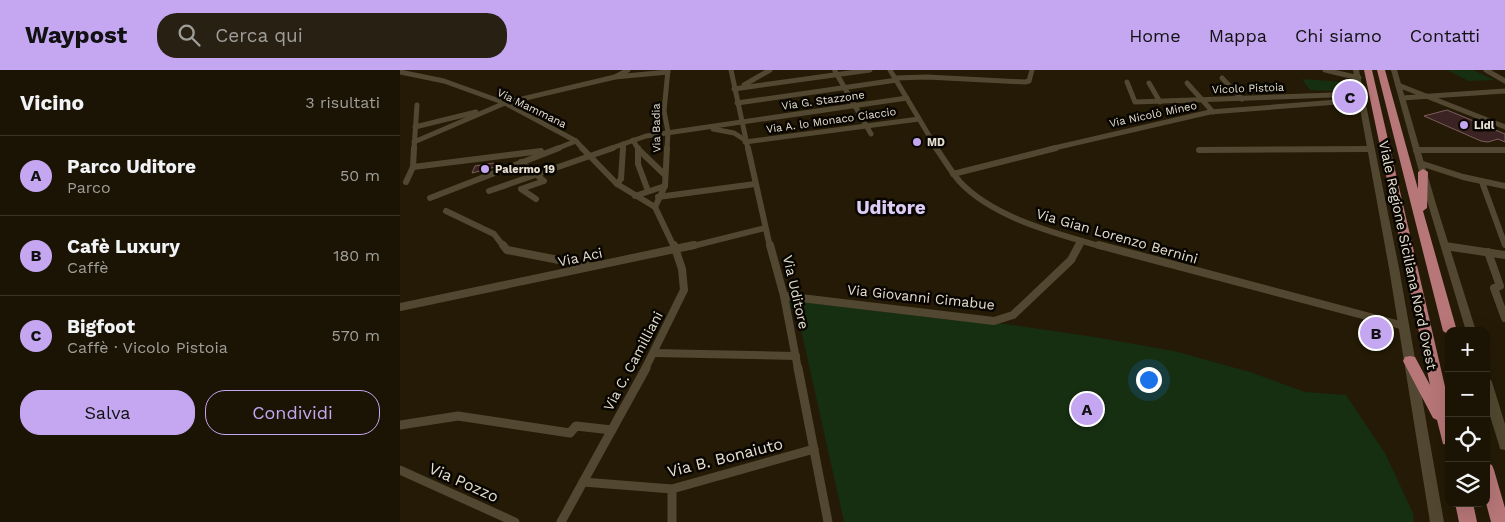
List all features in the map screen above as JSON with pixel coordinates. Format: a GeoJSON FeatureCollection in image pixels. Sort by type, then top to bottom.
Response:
{"type":"FeatureCollection","features":[{"type":"Feature","properties":{"kind":"main road","name":"Viale Regione Siciliana Nord Ovest"},"geometry":{"type":"LineString","coordinates":[[1368,70],[1445,420]]}},
{"type":"Feature","properties":{"kind":"main road","name":"Viale Regione Siciliana Nord Ovest"},"geometry":{"type":"LineString","coordinates":[[1381,70],[1449,327]]}},
{"type":"Feature","properties":{"kind":"main road"},"geometry":{"type":"LineString","coordinates":[[1421,167],[1422,228]]}},
{"type":"Feature","properties":{"kind":"main road"},"geometry":{"type":"LineString","coordinates":[[1410,361],[1445,428]]}},
{"type":"Feature","properties":{"kind":"main road"},"geometry":{"type":"LineString","coordinates":[[1490,485],[1500,522]]}},
{"type":"Feature","properties":{"kind":"main road"},"geometry":{"type":"LineString","coordinates":[[1465,507],[1468,522]]}},
{"type":"Feature","properties":{"kind":"street"},"geometry":{"type":"LineString","coordinates":[[615,77],[628,70]]}},
{"type":"Feature","properties":{"kind":"street","name":"Via Uditore"},"geometry":{"type":"LineString","coordinates":[[731,70],[737,88],[737,103],[765,228],[784,296],[828,522]]}},
{"type":"Feature","properties":{"kind":"street"},"geometry":{"type":"LineString","coordinates":[[737,88],[770,70]]}},
{"type":"Feature","properties":{"kind":"street"},"geometry":{"type":"LineString","coordinates":[[737,88],[836,72],[870,70]]}},
{"type":"Feature","properties":{"kind":"street","name":"Via Gian Lorenzo Bernini"},"geometry":{"type":"LineString","coordinates":[[890,70],[953,174],[981,200],[1008,215],[1043,230],[1082,241],[1404,326]]}},
{"type":"Feature","properties":{"kind":"street"},"geometry":{"type":"LineString","coordinates":[[737,103],[896,79],[928,77],[1025,82],[1029,80],[1032,70]]}},
{"type":"Feature","properties":{"kind":"street"},"geometry":{"type":"LineString","coordinates":[[1325,70],[1356,72]]}},
{"type":"Feature","properties":{"kind":"street","name":"Viale Regione Siciliana Nord Ovest"},"geometry":{"type":"LineString","coordinates":[[1392,70],[1398,82],[1416,150],[1470,327]]}},
{"type":"Feature","properties":{"kind":"street"},"geometry":{"type":"LineString","coordinates":[[1486,70],[1505,81]]}},
{"type":"Feature","properties":{"kind":"street"},"geometry":{"type":"LineString","coordinates":[[414,142],[505,104],[615,77],[668,71]]}},
{"type":"Feature","properties":{"kind":"street","name":"Via Badia"},"geometry":{"type":"LineString","coordinates":[[665,186],[668,132],[664,111],[668,71]]}},
{"type":"Feature","properties":{"kind":"street","name":"Via Mammana"},"geometry":{"type":"LineString","coordinates":[[400,72],[444,81],[505,104],[576,141],[617,184],[651,205]]}},
{"type":"Feature","properties":{"kind":"street"},"geometry":{"type":"LineString","coordinates":[[836,72],[871,134]]}},
{"type":"Feature","properties":{"kind":"street","name":"Viale Regione Siciliana Nord Ovest"},"geometry":{"type":"LineString","coordinates":[[1356,72],[1404,326],[1437,522]]}},
{"type":"Feature","properties":{"kind":"street"},"geometry":{"type":"LineString","coordinates":[[1222,78],[1242,99]]}},
{"type":"Feature","properties":{"kind":"street","name":"Vicolo Pistoia"},"geometry":{"type":"LineString","coordinates":[[1127,82],[1135,102],[1362,97]]}},
{"type":"Feature","properties":{"kind":"street"},"geometry":{"type":"LineString","coordinates":[[1398,82],[1505,127]]}},
{"type":"Feature","properties":{"kind":"street"},"geometry":{"type":"LineString","coordinates":[[1149,83],[1160,102]]}},
{"type":"Feature","properties":{"kind":"street"},"geometry":{"type":"LineString","coordinates":[[1187,84],[1213,112]]}},
{"type":"Feature","properties":{"kind":"street"},"geometry":{"type":"LineString","coordinates":[[1402,98],[1505,91]]}},
{"type":"Feature","properties":{"kind":"street","name":"Via Nicolò Mineo"},"geometry":{"type":"LineString","coordinates":[[953,174],[1116,133],[1213,112],[1362,97]]}},
{"type":"Feature","properties":{"kind":"street","name":"Via G. Stazzone"},"geometry":{"type":"LineString","coordinates":[[696,128],[907,98]]}},
{"type":"Feature","properties":{"kind":"street"},"geometry":{"type":"LineString","coordinates":[[406,182],[413,167],[417,105]]}},
{"type":"Feature","properties":{"kind":"street"},"geometry":{"type":"LineString","coordinates":[[415,127],[475,112],[480,114]]}},
{"type":"Feature","properties":{"kind":"street"},"geometry":{"type":"LineString","coordinates":[[1365,112],[1379,122]]}},
{"type":"Feature","properties":{"kind":"street","name":"Via A. lo Monaco Ciaccio"},"geometry":{"type":"LineString","coordinates":[[745,141],[919,119]]}},
{"type":"Feature","properties":{"kind":"street"},"geometry":{"type":"LineString","coordinates":[[489,191],[535,173],[633,140],[668,132],[696,128],[717,129],[734,133],[745,141]]}},
{"type":"Feature","properties":{"kind":"street"},"geometry":{"type":"LineString","coordinates":[[633,140],[639,150],[666,175]]}},
{"type":"Feature","properties":{"kind":"street"},"geometry":{"type":"LineString","coordinates":[[430,198],[576,141]]}},
{"type":"Feature","properties":{"kind":"street"},"geometry":{"type":"LineString","coordinates":[[617,184],[621,179],[623,144]]}},
{"type":"Feature","properties":{"kind":"street"},"geometry":{"type":"LineString","coordinates":[[413,167],[553,150]]}},
{"type":"Feature","properties":{"kind":"street"},"geometry":{"type":"LineString","coordinates":[[639,150],[638,164],[648,191]]}},
{"type":"Feature","properties":{"kind":"street"},"geometry":{"type":"LineString","coordinates":[[1199,150],[1372,150]]}},
{"type":"Feature","properties":{"kind":"street"},"geometry":{"type":"LineString","coordinates":[[1416,150],[1505,150]]}},
{"type":"Feature","properties":{"kind":"street"},"geometry":{"type":"LineString","coordinates":[[521,162],[544,181],[521,189],[536,199]]}},
{"type":"Feature","properties":{"kind":"street"},"geometry":{"type":"LineString","coordinates":[[1421,167],[1505,186]]}},
{"type":"Feature","properties":{"kind":"street"},"geometry":{"type":"LineString","coordinates":[[1482,182],[1505,245]]}},
{"type":"Feature","properties":{"kind":"street"},"geometry":{"type":"LineString","coordinates":[[660,196],[755,184]]}},
{"type":"Feature","properties":{"kind":"street"},"geometry":{"type":"LineString","coordinates":[[636,196],[665,186]]}},
{"type":"Feature","properties":{"kind":"street"},"geometry":{"type":"LineString","coordinates":[[651,205],[660,196],[665,186]]}},
{"type":"Feature","properties":{"kind":"street","name":"Via C. Camilliani"},"geometry":{"type":"LineString","coordinates":[[561,522],[654,353],[684,290],[684,282],[675,250],[651,205]]}},
{"type":"Feature","properties":{"kind":"street"},"geometry":{"type":"LineString","coordinates":[[446,211],[494,234],[507,250],[594,267]]}},
{"type":"Feature","properties":{"kind":"street","name":"Via Aci"},"geometry":{"type":"LineString","coordinates":[[400,307],[675,250],[765,228]]}},
{"type":"Feature","properties":{"kind":"street","name":"Via Giovanni Cimabue"},"geometry":{"type":"LineString","coordinates":[[784,296],[994,321],[1013,316],[1071,260],[1082,241]]}},
{"type":"Feature","properties":{"kind":"street"},"geometry":{"type":"LineString","coordinates":[[1445,246],[1505,255]]}},
{"type":"Feature","properties":{"kind":"street"},"geometry":{"type":"LineString","coordinates":[[1488,252],[1500,286],[1494,288],[1505,318]]}},
{"type":"Feature","properties":{"kind":"street"},"geometry":{"type":"LineString","coordinates":[[654,353],[796,356]]}},
{"type":"Feature","properties":{"kind":"street"},"geometry":{"type":"LineString","coordinates":[[1490,392],[1502,424],[1505,445]]}},
{"type":"Feature","properties":{"kind":"street"},"geometry":{"type":"LineString","coordinates":[[400,425],[458,416],[570,433],[576,426],[612,430]]}},
{"type":"Feature","properties":{"kind":"street","name":"Via B. Bonaiuto"},"geometry":{"type":"LineString","coordinates":[[583,482],[672,489],[814,449]]}},
{"type":"Feature","properties":{"kind":"street","name":"Via Pozzo"},"geometry":{"type":"LineString","coordinates":[[400,470],[515,522]]}},
{"type":"Feature","properties":{"kind":"street"},"geometry":{"type":"LineString","coordinates":[[672,489],[672,522]]}},
{"type":"Feature","properties":{"kind":"green space"},"geometry":{"type":"Polygon","coordinates":[[[1447,70],[1473,70],[1494,80],[1469,81],[1447,70]]]}},
{"type":"Feature","properties":{"kind":"green space"},"geometry":{"type":"Polygon","coordinates":[[[1302,79],[1344,82],[1353,92],[1310,90],[1302,79]]]}},
{"type":"Feature","properties":{"kind":"green space"},"geometry":{"type":"Polygon","coordinates":[[[788,300],[942,319],[1006,324],[1094,337],[1174,351],[1250,372],[1305,392],[1346,395],[1385,453],[1413,513],[1414,522],[844,522],[802,334],[788,300]]]}},
{"type":"Feature","properties":{"kind":"building","name":"Lidl"},"geometry":{"type":"Polygon","coordinates":[[[1447,110],[1505,134],[1505,142],[1498,139],[1488,142],[1481,141],[1424,116],[1447,110]]]}},
{"type":"Feature","properties":{"kind":"building","name":"Palermo 19"},"geometry":{"type":"Polygon","coordinates":[[[494,163],[495,167],[472,173],[475,166],[494,163]]]}},
{"type":"Feature","properties":{"kind":"place","name":"Bigfoot"},"geometry":{"type":"Point","coordinates":[1350,97]}},
{"type":"Feature","properties":{"kind":"place","name":"Lidl"},"geometry":{"type":"Point","coordinates":[1464,125]}},
{"type":"Feature","properties":{"kind":"place","name":"MD"},"geometry":{"type":"Point","coordinates":[917,142]}},
{"type":"Feature","properties":{"kind":"place","name":"Palermo 19"},"geometry":{"type":"Point","coordinates":[485,169]}},
{"type":"Feature","properties":{"kind":"place","name":"Cafè Luxury"},"geometry":{"type":"Point","coordinates":[1376,333]}},
{"type":"Feature","properties":{"kind":"place","name":"Parco Uditore"},"geometry":{"type":"Point","coordinates":[1087,409]}},
{"type":"Feature","properties":{"kind":"district","name":"Uditore"},"geometry":{"type":"Point","coordinates":[891,207]}}]}
